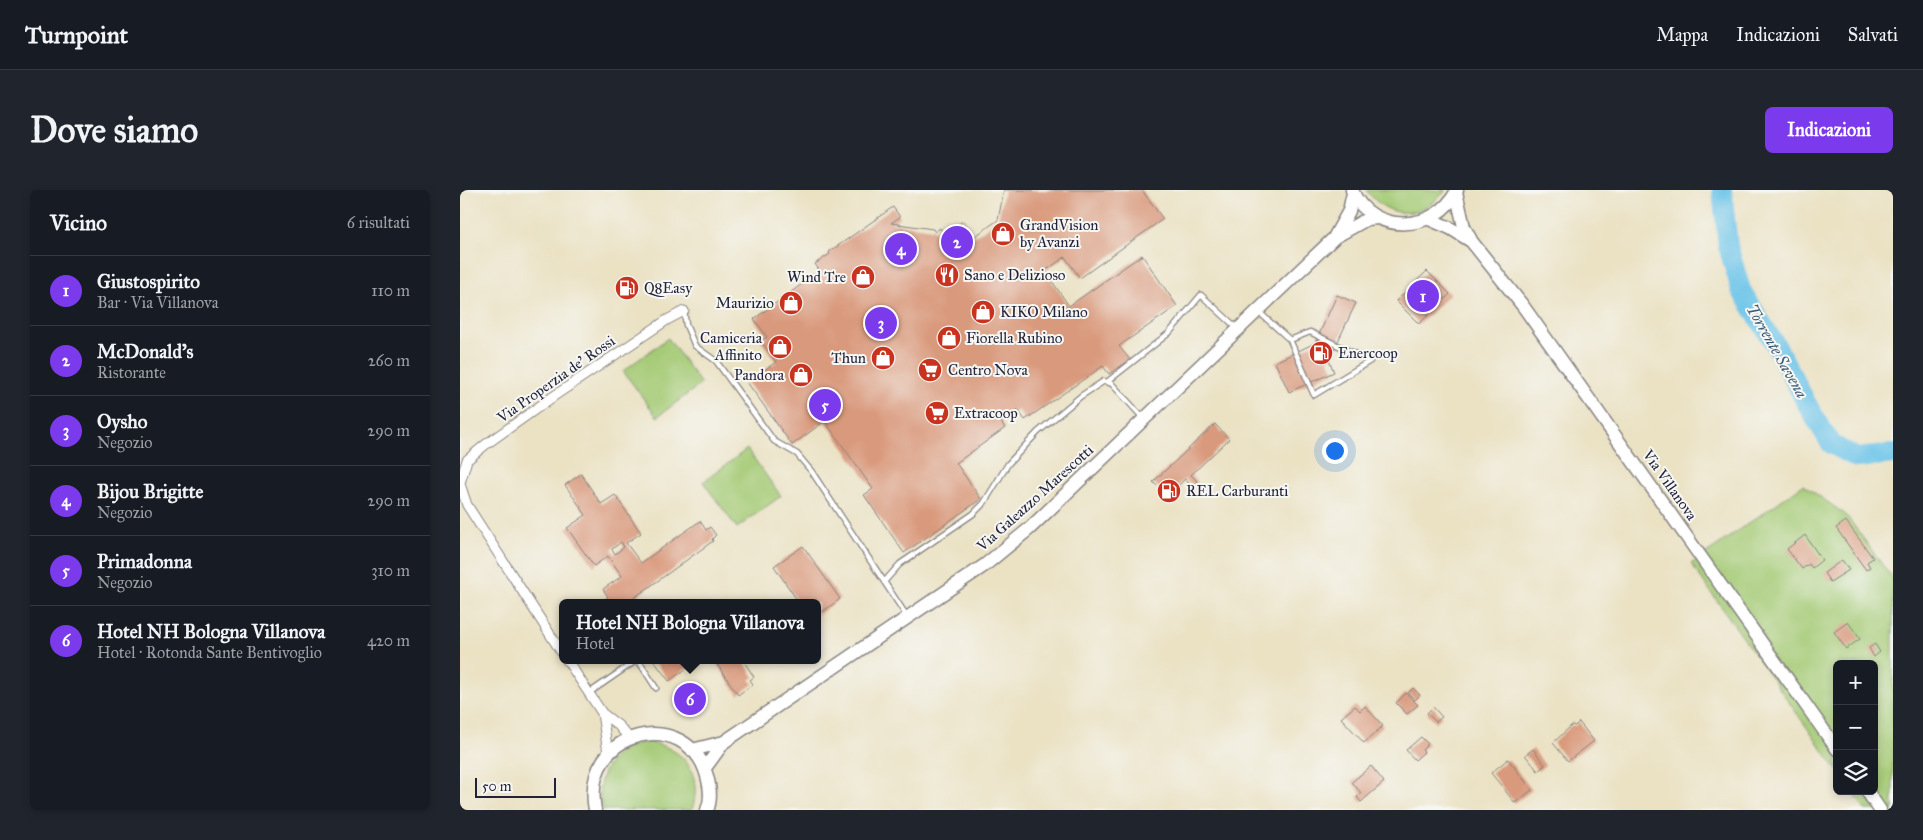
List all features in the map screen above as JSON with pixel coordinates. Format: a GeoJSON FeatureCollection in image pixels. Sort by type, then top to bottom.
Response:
{"type":"FeatureCollection","features":[{"type":"Feature","properties":{"kind":"street"},"geometry":{"type":"LineString","coordinates":[[1353,191],[1362,206],[1378,218],[1402,224],[1416,223],[1429,219],[1450,203],[1457,191]]}},
{"type":"Feature","properties":{"kind":"street","name":"Via Galeazzo Marescotti"},"geometry":{"type":"LineString","coordinates":[[1335,236],[1349,211],[1353,191]]}},
{"type":"Feature","properties":{"kind":"street","name":"Via Villanova"},"geometry":{"type":"LineString","coordinates":[[1457,191],[1464,227],[1472,242],[1523,306],[1833,743]]}},
{"type":"Feature","properties":{"kind":"street","name":"Via Galeazzo Marescotti"},"geometry":{"type":"LineString","coordinates":[[692,750],[724,742],[985,565],[1029,528],[1335,236],[1367,219],[1378,218]]}},
{"type":"Feature","properties":{"kind":"street","name":"Via Villanova"},"geometry":{"type":"LineString","coordinates":[[1429,219],[1450,228],[1472,242]]}},
{"type":"Feature","properties":{"kind":"street","name":"Via Properzia de' Rossi"},"geometry":{"type":"LineString","coordinates":[[559,648],[467,505],[460,483],[467,460],[554,396],[655,328],[684,312]]}},
{"type":"Feature","properties":{"kind":"street"},"geometry":{"type":"LineString","coordinates":[[570,664],[602,713],[619,726],[629,738]]}},
{"type":"Feature","properties":{"kind":"street"},"geometry":{"type":"LineString","coordinates":[[602,713],[608,753]]}},
{"type":"Feature","properties":{"kind":"street"},"geometry":{"type":"LineString","coordinates":[[595,810],[592,789],[597,770],[608,753],[618,744],[629,738],[646,734],[662,735],[678,740],[692,750],[705,768],[710,787],[707,810]]}},
{"type":"Feature","properties":{"kind":"street","name":"Via Galeazzo Marescotti"},"geometry":{"type":"LineString","coordinates":[[705,768],[724,742]]}},
{"type":"Feature","properties":{"kind":"street"},"geometry":{"type":"LineString","coordinates":[[1869,795],[1880,810]]}},
{"type":"Feature","properties":{"kind":"lane"},"geometry":{"type":"LineString","coordinates":[[1107,382],[1169,333],[1201,295],[1238,329]]}},
{"type":"Feature","properties":{"kind":"lane"},"geometry":{"type":"LineString","coordinates":[[1258,310],[1290,340],[1314,396],[1370,361],[1310,332],[1290,340]]}},
{"type":"Feature","properties":{"kind":"lane"},"geometry":{"type":"LineString","coordinates":[[684,312],[686,325],[695,346],[716,361],[774,441],[797,454],[812,472],[908,619]]}},
{"type":"Feature","properties":{"kind":"lane"},"geometry":{"type":"LineString","coordinates":[[884,582],[900,564],[973,514],[984,503],[1008,464],[1038,432],[1081,396],[1104,381],[1112,384],[1144,419]]}},
{"type":"Feature","properties":{"kind":"lane"},"geometry":{"type":"LineString","coordinates":[[589,693],[631,664]]}},
{"type":"Feature","properties":{"kind":"lane"},"geometry":{"type":"LineString","coordinates":[[640,664],[656,688]]}},
{"type":"Feature","properties":{"kind":"green space"},"geometry":{"type":"Polygon","coordinates":[[[1366,190],[1446,190],[1427,207],[1406,212],[1395,211],[1385,207],[1366,190]]]}},
{"type":"Feature","properties":{"kind":"green space"},"geometry":{"type":"Polygon","coordinates":[[[668,338],[701,384],[657,417],[623,371],[668,338]]]}},
{"type":"Feature","properties":{"kind":"green space"},"geometry":{"type":"Polygon","coordinates":[[[747,449],[781,496],[737,528],[703,482],[747,449]]]}},
{"type":"Feature","properties":{"kind":"green space"},"geometry":{"type":"Polygon","coordinates":[[[1803,485],[1846,515],[1893,579],[1893,810],[1865,810],[1855,795],[1878,795],[1878,660],[1833,660],[1833,764],[1691,564],[1803,485]]]}},
{"type":"Feature","properties":{"kind":"green space"},"geometry":{"type":"Polygon","coordinates":[[[648,742],[672,750],[688,764],[693,774],[695,785],[692,810],[604,810],[600,791],[601,781],[609,763],[624,749],[635,744],[648,742]]]}},
{"type":"Feature","properties":{"kind":"building","name":"Centro Nova"},"geometry":{"type":"Polygon","coordinates":[[[1004,190],[1142,190],[1163,219],[1080,278],[1065,257],[1045,271],[1069,306],[1142,255],[1177,306],[1119,346],[1130,360],[1109,374],[1103,366],[1025,420],[1018,410],[1001,422],[1005,428],[956,463],[981,499],[904,553],[864,495],[873,489],[825,421],[792,445],[747,382],[776,362],[761,341],[767,337],[754,319],[820,271],[815,264],[830,254],[829,252],[893,207],[900,217],[891,223],[933,229],[935,232],[940,228],[944,234],[963,221],[974,237],[998,220],[1004,190]]]}},
{"type":"Feature","properties":{"kind":"building"},"geometry":{"type":"Polygon","coordinates":[[[1427,271],[1450,294],[1419,324],[1396,301],[1427,271]]]}},
{"type":"Feature","properties":{"kind":"building"},"geometry":{"type":"Polygon","coordinates":[[[1337,295],[1356,303],[1329,360],[1334,372],[1289,392],[1275,362],[1315,343],[1337,295]]]}},
{"type":"Feature","properties":{"kind":"building"},"geometry":{"type":"Polygon","coordinates":[[[1215,424],[1229,439],[1191,475],[1198,482],[1192,487],[1185,479],[1167,496],[1153,482],[1215,424]]]}},
{"type":"Feature","properties":{"kind":"building"},"geometry":{"type":"Polygon","coordinates":[[[581,474],[601,504],[615,495],[641,533],[626,543],[641,563],[700,521],[706,530],[710,527],[716,535],[712,539],[713,541],[633,599],[605,599],[608,597],[603,589],[622,576],[608,556],[594,566],[567,528],[586,515],[565,485],[581,474]],[[621,542],[612,549],[615,554],[624,547],[621,542]]]}},
{"type":"Feature","properties":{"kind":"building"},"geometry":{"type":"Polygon","coordinates":[[[1846,521],[1873,558],[1867,562],[1870,567],[1866,570],[1836,528],[1846,521]]]}},
{"type":"Feature","properties":{"kind":"building"},"geometry":{"type":"Polygon","coordinates":[[[1805,535],[1822,560],[1812,568],[1809,564],[1802,569],[1787,549],[1805,535]]]}},
{"type":"Feature","properties":{"kind":"building"},"geometry":{"type":"Polygon","coordinates":[[[803,546],[840,599],[821,613],[821,599],[796,599],[774,566],[803,546]]]}},
{"type":"Feature","properties":{"kind":"building"},"geometry":{"type":"Polygon","coordinates":[[[1842,560],[1849,570],[1830,582],[1824,573],[1842,560]]]}},
{"type":"Feature","properties":{"kind":"building"},"geometry":{"type":"Polygon","coordinates":[[[1848,622],[1860,639],[1846,649],[1834,632],[1848,622]]]}},
{"type":"Feature","properties":{"kind":"building"},"geometry":{"type":"Polygon","coordinates":[[[1875,644],[1880,652],[1874,657],[1869,648],[1875,644]]]}},
{"type":"Feature","properties":{"kind":"building"},"geometry":{"type":"Polygon","coordinates":[[[656,664],[693,664],[669,681],[656,664]]]}},
{"type":"Feature","properties":{"kind":"building"},"geometry":{"type":"Polygon","coordinates":[[[717,664],[746,664],[754,677],[750,680],[753,684],[738,695],[717,664]]]}},
{"type":"Feature","properties":{"kind":"building"},"geometry":{"type":"Polygon","coordinates":[[[1413,688],[1420,695],[1415,700],[1408,693],[1413,688]]]}},
{"type":"Feature","properties":{"kind":"building"},"geometry":{"type":"Polygon","coordinates":[[[1406,693],[1418,705],[1407,714],[1396,703],[1406,693]]]}},
{"type":"Feature","properties":{"kind":"building"},"geometry":{"type":"Polygon","coordinates":[[[1355,706],[1360,711],[1365,706],[1383,726],[1364,743],[1341,718],[1355,706]]]}},
{"type":"Feature","properties":{"kind":"building"},"geometry":{"type":"Polygon","coordinates":[[[1433,707],[1442,717],[1436,722],[1427,713],[1433,707]]]}},
{"type":"Feature","properties":{"kind":"building"},"geometry":{"type":"Polygon","coordinates":[[[1579,722],[1594,741],[1568,761],[1553,743],[1572,725],[1575,726],[1579,722]]]}},
{"type":"Feature","properties":{"kind":"building"},"geometry":{"type":"Polygon","coordinates":[[[1421,737],[1428,744],[1422,750],[1424,752],[1415,760],[1406,750],[1421,737]]]}},
{"type":"Feature","properties":{"kind":"building"},"geometry":{"type":"Polygon","coordinates":[[[1533,749],[1545,765],[1538,771],[1525,755],[1533,749]]]}},
{"type":"Feature","properties":{"kind":"building"},"geometry":{"type":"Polygon","coordinates":[[[1508,759],[1532,790],[1515,803],[1491,773],[1508,759]]]}},
{"type":"Feature","properties":{"kind":"building"},"geometry":{"type":"Polygon","coordinates":[[[1371,766],[1384,782],[1361,802],[1357,797],[1361,793],[1352,782],[1371,766]]]}},
{"type":"Feature","properties":{"kind":"waterway","name":"Torrente Savena"},"geometry":{"type":"LineString","coordinates":[[1722,190],[1728,246],[1741,290],[1778,349],[1809,408],[1831,444],[1857,458],[1893,454]]}},
{"type":"Feature","properties":{"kind":"place","name":"GrandVision by Avanzi"},"geometry":{"type":"Point","coordinates":[1003,234]}},
{"type":"Feature","properties":{"kind":"place","name":"McDonald's"},"geometry":{"type":"Point","coordinates":[957,242]}},
{"type":"Feature","properties":{"kind":"place","name":"Bijou Brigitte"},"geometry":{"type":"Point","coordinates":[901,249]}},
{"type":"Feature","properties":{"kind":"place","name":"Sano e Delizioso"},"geometry":{"type":"Point","coordinates":[947,275]}},
{"type":"Feature","properties":{"kind":"place","name":"Wind Tre"},"geometry":{"type":"Point","coordinates":[863,277]}},
{"type":"Feature","properties":{"kind":"place","name":"Q8Easy"},"geometry":{"type":"Point","coordinates":[627,288]}},
{"type":"Feature","properties":{"kind":"place","name":"Giustospirito"},"geometry":{"type":"Point","coordinates":[1423,296]}},
{"type":"Feature","properties":{"kind":"place","name":"Maurizio"},"geometry":{"type":"Point","coordinates":[791,303]}},
{"type":"Feature","properties":{"kind":"place","name":"KIKO Milano"},"geometry":{"type":"Point","coordinates":[983,312]}},
{"type":"Feature","properties":{"kind":"place","name":"Oysho"},"geometry":{"type":"Point","coordinates":[881,323]}},
{"type":"Feature","properties":{"kind":"place","name":"Fiorella Rubino"},"geometry":{"type":"Point","coordinates":[949,338]}},
{"type":"Feature","properties":{"kind":"place","name":"Camiceria Affinito"},"geometry":{"type":"Point","coordinates":[780,347]}},
{"type":"Feature","properties":{"kind":"place","name":"Enercoop"},"geometry":{"type":"Point","coordinates":[1321,353]}},
{"type":"Feature","properties":{"kind":"place","name":"Thun"},"geometry":{"type":"Point","coordinates":[883,358]}},
{"type":"Feature","properties":{"kind":"place","name":"Centro Nova"},"geometry":{"type":"Point","coordinates":[930,370]}},
{"type":"Feature","properties":{"kind":"place","name":"Pandora"},"geometry":{"type":"Point","coordinates":[801,375]}},
{"type":"Feature","properties":{"kind":"place","name":"Primadonna"},"geometry":{"type":"Point","coordinates":[825,405]}},
{"type":"Feature","properties":{"kind":"place","name":"Extracoop"},"geometry":{"type":"Point","coordinates":[937,413]}},
{"type":"Feature","properties":{"kind":"place","name":"REL Carburanti"},"geometry":{"type":"Point","coordinates":[1169,491]}},
{"type":"Feature","properties":{"kind":"place","name":"Hotel NH Bologna Villanova"},"geometry":{"type":"Point","coordinates":[690,699]}}]}
